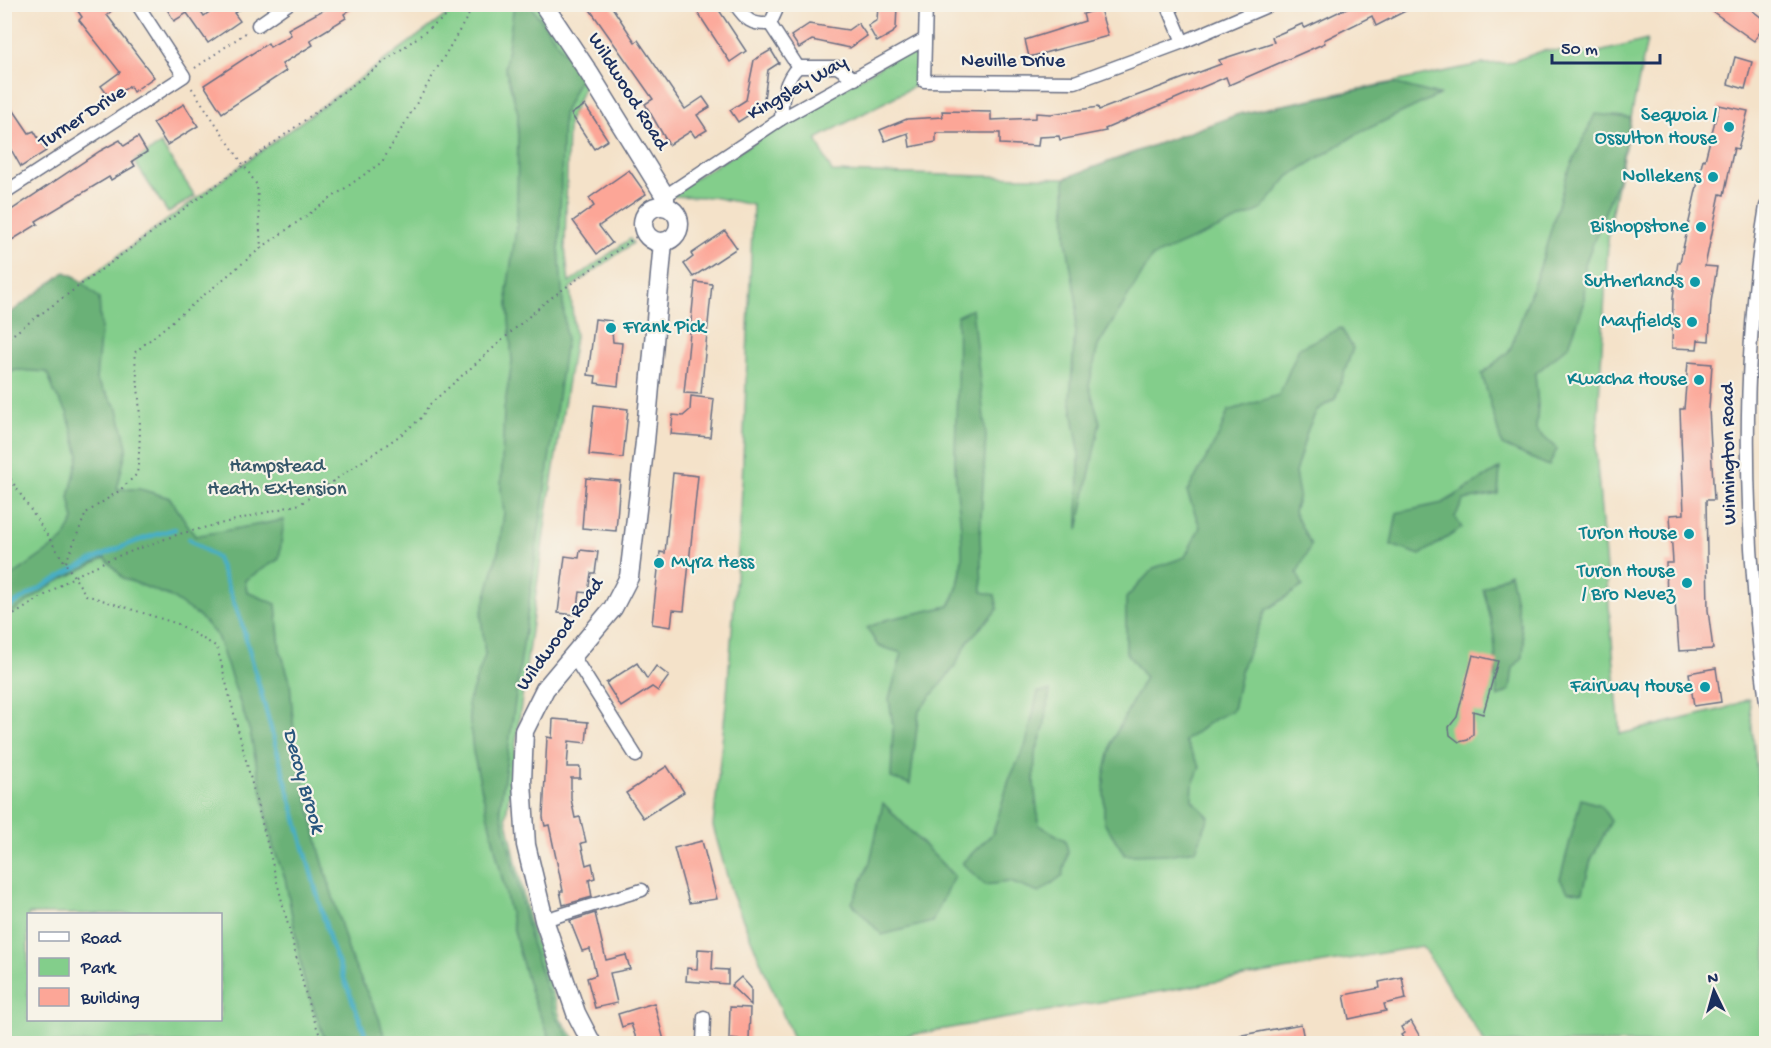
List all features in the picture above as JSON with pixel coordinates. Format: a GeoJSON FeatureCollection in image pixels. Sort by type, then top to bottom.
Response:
{"type":"FeatureCollection","features":[{"type":"Feature","properties":{"kind":"street"},"geometry":{"type":"LineString","coordinates":[[137,4],[184,76]]}},
{"type":"Feature","properties":{"kind":"street"},"geometry":{"type":"LineString","coordinates":[[258,25],[288,4]]}},
{"type":"Feature","properties":{"kind":"street","name":"Wildwood Road"},"geometry":{"type":"LineString","coordinates":[[543,4],[590,73],[665,201]]}},
{"type":"Feature","properties":{"kind":"street"},"geometry":{"type":"LineString","coordinates":[[735,4],[746,21],[755,25],[770,24]]}},
{"type":"Feature","properties":{"kind":"street"},"geometry":{"type":"LineString","coordinates":[[770,24],[776,11],[776,4]]}},
{"type":"Feature","properties":{"kind":"street"},"geometry":{"type":"LineString","coordinates":[[925,39],[926,4]]}},
{"type":"Feature","properties":{"kind":"street"},"geometry":{"type":"LineString","coordinates":[[1167,4],[1183,42]]}},
{"type":"Feature","properties":{"kind":"street","name":"Neville Drive"},"geometry":{"type":"LineString","coordinates":[[925,39],[924,81],[1075,82],[1183,42],[1272,4]]}},
{"type":"Feature","properties":{"kind":"street"},"geometry":{"type":"LineString","coordinates":[[770,24],[798,67]]}},
{"type":"Feature","properties":{"kind":"street","name":"Kingsley Way"},"geometry":{"type":"LineString","coordinates":[[665,201],[781,119],[925,39]]}},
{"type":"Feature","properties":{"kind":"street"},"geometry":{"type":"LineString","coordinates":[[781,119],[785,89],[791,74],[798,67],[837,67],[855,79]]}},
{"type":"Feature","properties":{"kind":"street","name":"Turner Drive"},"geometry":{"type":"LineString","coordinates":[[4,193],[184,76]]}},
{"type":"Feature","properties":{"kind":"street"},"geometry":{"type":"LineString","coordinates":[[665,201],[676,213],[679,228],[676,235],[663,243],[652,240],[644,231],[642,224],[649,210],[665,201]]}},
{"type":"Feature","properties":{"kind":"street","name":"Winnington Road"},"geometry":{"type":"LineString","coordinates":[[1767,206],[1756,267],[1749,337],[1748,416],[1749,517],[1767,702]]}},
{"type":"Feature","properties":{"kind":"street","name":"Wildwood Road"},"geometry":{"type":"LineString","coordinates":[[592,1044],[576,1012],[544,920],[526,845],[522,782],[524,731],[545,690],[613,608],[628,577],[647,431],[663,243]]}},
{"type":"Feature","properties":{"kind":"street"},"geometry":{"type":"LineString","coordinates":[[573,656],[636,756]]}},
{"type":"Feature","properties":{"kind":"street"},"geometry":{"type":"LineString","coordinates":[[544,920],[642,890]]}},
{"type":"Feature","properties":{"kind":"street"},"geometry":{"type":"LineString","coordinates":[[703,1044],[704,1017]]}},
{"type":"Feature","properties":{"kind":"path"},"geometry":{"type":"LineString","coordinates":[[4,341],[463,4]]}},
{"type":"Feature","properties":{"kind":"path"},"geometry":{"type":"LineString","coordinates":[[66,562],[86,513],[119,491],[137,474],[139,382],[135,353],[261,248],[382,162],[475,4]]}},
{"type":"Feature","properties":{"kind":"path"},"geometry":{"type":"LineString","coordinates":[[258,25],[184,76],[257,184],[261,248]]}},
{"type":"Feature","properties":{"kind":"path"},"geometry":{"type":"LineString","coordinates":[[4,621],[75,574],[110,559],[179,534],[300,504],[320,492],[421,418],[429,405],[544,303],[644,231]]}},
{"type":"Feature","properties":{"kind":"path"},"geometry":{"type":"LineString","coordinates":[[4,469],[75,574],[86,595],[178,624],[217,647],[308,1003],[322,1044]]}},
{"type":"Feature","properties":{"kind":"green space","name":"Hampstead Heath Extension"},"geometry":{"type":"Polygon","coordinates":[[[460,5],[543,5],[589,73],[568,124],[565,247],[569,283],[630,239],[633,243],[570,288],[575,337],[547,511],[506,817],[530,925],[561,1020],[578,1043],[5,1043],[5,339],[460,5]]]}},
{"type":"Feature","properties":{"kind":"green space"},"geometry":{"type":"Polygon","coordinates":[[[514,5],[530,5],[581,75],[563,115],[559,251],[566,340],[500,808],[531,942],[555,1015],[573,1043],[552,1043],[533,999],[519,952],[473,752],[468,703],[485,655],[481,615],[499,548],[504,513],[501,489],[504,409],[512,362],[507,291],[517,223],[518,113],[505,68],[514,5]]]}},
{"type":"Feature","properties":{"kind":"green space"},"geometry":{"type":"Polygon","coordinates":[[[925,39],[924,81],[816,139],[832,172],[1065,178],[1239,114],[1481,64],[1508,63],[1545,50],[1595,53],[1647,40],[1609,225],[1596,452],[1620,734],[1723,709],[1749,699],[1766,857],[1766,1043],[1485,1043],[1422,946],[899,1037],[795,1043],[732,894],[713,826],[727,695],[741,511],[753,205],[712,197],[665,196],[925,39]]]}},
{"type":"Feature","properties":{"kind":"green space"},"geometry":{"type":"Polygon","coordinates":[[[1393,83],[1439,95],[1357,134],[1289,176],[1261,210],[1152,257],[1098,346],[1089,386],[1100,422],[1078,530],[1079,450],[1070,398],[1077,304],[1066,239],[1065,178],[1239,114],[1393,83]]]}},
{"type":"Feature","properties":{"kind":"green space"},"geometry":{"type":"Polygon","coordinates":[[[1595,114],[1631,118],[1617,181],[1585,264],[1584,304],[1569,345],[1535,374],[1538,405],[1536,430],[1557,449],[1549,466],[1502,445],[1482,374],[1510,350],[1541,264],[1567,174],[1595,114]]]}},
{"type":"Feature","properties":{"kind":"green space"},"geometry":{"type":"Polygon","coordinates":[[[161,144],[195,196],[168,213],[134,161],[161,144]]]}},
{"type":"Feature","properties":{"kind":"green space"},"geometry":{"type":"Polygon","coordinates":[[[65,272],[76,277],[99,298],[101,327],[96,380],[118,409],[127,447],[117,489],[140,489],[170,498],[195,536],[284,520],[279,559],[245,580],[247,592],[276,604],[280,649],[290,681],[295,746],[320,852],[350,956],[379,1018],[386,1043],[326,1043],[304,980],[285,878],[273,847],[250,732],[217,636],[200,617],[169,596],[123,578],[105,558],[55,583],[5,617],[5,581],[63,540],[74,520],[69,497],[79,455],[67,412],[55,394],[47,372],[16,370],[5,375],[5,317],[65,272]]]}},
{"type":"Feature","properties":{"kind":"green space"},"geometry":{"type":"Polygon","coordinates":[[[972,309],[986,436],[980,535],[982,592],[995,595],[998,609],[969,640],[953,669],[919,711],[910,784],[891,778],[893,727],[889,699],[902,653],[878,646],[867,628],[885,620],[949,606],[957,589],[962,553],[955,457],[957,316],[972,309]]]}},
{"type":"Feature","properties":{"kind":"green space"},"geometry":{"type":"Polygon","coordinates":[[[1341,328],[1353,348],[1335,399],[1317,410],[1308,429],[1295,473],[1299,495],[1294,512],[1311,545],[1297,573],[1303,586],[1266,610],[1242,667],[1233,710],[1213,720],[1185,741],[1200,767],[1193,784],[1192,800],[1209,817],[1196,850],[1173,854],[1125,855],[1104,822],[1104,776],[1112,741],[1145,677],[1126,652],[1126,598],[1154,568],[1185,557],[1200,527],[1187,492],[1219,435],[1228,411],[1279,395],[1299,348],[1341,328]]]}},
{"type":"Feature","properties":{"kind":"green space"},"geometry":{"type":"Polygon","coordinates":[[[1500,468],[1498,494],[1464,500],[1455,517],[1462,528],[1420,555],[1391,545],[1397,513],[1443,503],[1500,468]]]}},
{"type":"Feature","properties":{"kind":"green space"},"geometry":{"type":"Polygon","coordinates":[[[1510,573],[1524,643],[1523,657],[1513,668],[1510,690],[1498,697],[1494,634],[1483,589],[1510,573]]]}},
{"type":"Feature","properties":{"kind":"green space"},"geometry":{"type":"Polygon","coordinates":[[[1050,691],[1044,728],[1035,755],[1034,783],[1039,825],[1065,840],[1068,851],[1063,875],[1039,893],[1010,882],[985,885],[962,863],[993,833],[1009,780],[1026,744],[1038,692],[1050,691]]]}},
{"type":"Feature","properties":{"kind":"green space"},"geometry":{"type":"Polygon","coordinates":[[[1581,799],[1600,805],[1611,821],[1591,860],[1583,892],[1568,891],[1560,879],[1581,799]]]}},
{"type":"Feature","properties":{"kind":"green space"},"geometry":{"type":"Polygon","coordinates":[[[883,803],[954,876],[932,922],[882,935],[852,903],[870,862],[883,803]]]}},
{"type":"Feature","properties":{"kind":"building"},"geometry":{"type":"Polygon","coordinates":[[[73,4],[119,4],[107,15],[154,77],[133,92],[130,86],[110,98],[101,86],[120,72],[79,20],[82,17],[73,4]]]}},
{"type":"Feature","properties":{"kind":"building"},"geometry":{"type":"Polygon","coordinates":[[[164,4],[202,4],[198,7],[204,16],[220,4],[249,4],[234,13],[240,21],[208,43],[187,13],[174,21],[164,4]]]}},
{"type":"Feature","properties":{"kind":"building"},"geometry":{"type":"Polygon","coordinates":[[[334,4],[359,4],[344,14],[346,18],[310,40],[313,45],[282,64],[286,71],[222,113],[204,85],[268,43],[270,47],[291,35],[288,29],[334,4]]]}},
{"type":"Feature","properties":{"kind":"building"},"geometry":{"type":"Polygon","coordinates":[[[586,4],[610,4],[635,42],[638,40],[685,109],[703,97],[710,107],[697,115],[707,130],[695,137],[691,131],[669,145],[645,104],[653,99],[586,4]]]}},
{"type":"Feature","properties":{"kind":"building"},"geometry":{"type":"Polygon","coordinates":[[[692,4],[715,4],[746,51],[730,62],[692,4]]]}},
{"type":"Feature","properties":{"kind":"building"},"geometry":{"type":"Polygon","coordinates":[[[1355,4],[1419,4],[1376,26],[1372,16],[1324,40],[1325,43],[1229,85],[1226,77],[1105,129],[1106,131],[1060,140],[1059,136],[1039,137],[1038,146],[1000,144],[1000,133],[936,133],[936,142],[910,147],[908,133],[885,141],[880,130],[907,119],[943,117],[942,111],[991,112],[991,120],[1036,118],[1036,113],[1051,114],[1098,107],[1099,110],[1221,64],[1219,60],[1274,42],[1272,37],[1302,24],[1305,28],[1355,4]]]}},
{"type":"Feature","properties":{"kind":"building"},"geometry":{"type":"Polygon","coordinates":[[[1702,4],[1744,4],[1767,22],[1754,41],[1702,4]]]}},
{"type":"Feature","properties":{"kind":"building"},"geometry":{"type":"Polygon","coordinates":[[[878,5],[897,6],[896,28],[893,33],[877,42],[868,26],[877,20],[878,5]]]}},
{"type":"Feature","properties":{"kind":"building"},"geometry":{"type":"Polygon","coordinates":[[[1100,9],[1108,36],[1029,57],[1025,40],[1085,21],[1083,14],[1100,9]]]}},
{"type":"Feature","properties":{"kind":"building"},"geometry":{"type":"Polygon","coordinates":[[[858,23],[867,36],[850,48],[812,40],[799,48],[791,36],[809,24],[848,30],[858,23]]]}},
{"type":"Feature","properties":{"kind":"building"},"geometry":{"type":"Polygon","coordinates":[[[771,50],[779,63],[768,70],[763,106],[738,122],[730,110],[746,100],[754,60],[771,50]]]}},
{"type":"Feature","properties":{"kind":"building"},"geometry":{"type":"Polygon","coordinates":[[[1735,57],[1752,62],[1745,89],[1728,84],[1735,57]]]}},
{"type":"Feature","properties":{"kind":"building"},"geometry":{"type":"Polygon","coordinates":[[[4,96],[29,133],[34,131],[46,151],[21,167],[4,137],[4,96]]]}},
{"type":"Feature","properties":{"kind":"building"},"geometry":{"type":"Polygon","coordinates":[[[184,104],[198,126],[167,145],[153,123],[184,104]]]}},
{"type":"Feature","properties":{"kind":"building"},"geometry":{"type":"Polygon","coordinates":[[[585,105],[608,140],[594,149],[571,114],[585,105]]]}},
{"type":"Feature","properties":{"kind":"building"},"geometry":{"type":"Polygon","coordinates":[[[1719,105],[1748,111],[1738,149],[1734,148],[1724,195],[1720,194],[1705,266],[1717,267],[1711,302],[1709,341],[1698,340],[1697,349],[1672,348],[1673,297],[1678,262],[1680,262],[1703,159],[1705,160],[1719,105]]]}},
{"type":"Feature","properties":{"kind":"building"},"geometry":{"type":"Polygon","coordinates":[[[138,137],[147,152],[132,161],[135,166],[111,180],[109,177],[36,221],[38,224],[4,245],[4,215],[100,151],[120,140],[124,146],[138,137]]]}},
{"type":"Feature","properties":{"kind":"building"},"geometry":{"type":"Polygon","coordinates":[[[629,170],[646,194],[599,226],[612,243],[597,254],[573,221],[594,206],[589,198],[629,170]]]}},
{"type":"Feature","properties":{"kind":"building"},"geometry":{"type":"Polygon","coordinates":[[[725,231],[737,248],[693,277],[684,264],[693,257],[691,254],[725,231]]]}},
{"type":"Feature","properties":{"kind":"building"},"geometry":{"type":"Polygon","coordinates":[[[695,282],[712,284],[701,394],[684,393],[695,282]]]}},
{"type":"Feature","properties":{"kind":"building"},"geometry":{"type":"Polygon","coordinates":[[[595,319],[611,321],[613,342],[622,343],[618,386],[595,383],[596,376],[588,375],[595,319]]]}},
{"type":"Feature","properties":{"kind":"building"},"geometry":{"type":"Polygon","coordinates":[[[1688,362],[1712,364],[1709,409],[1714,500],[1706,500],[1708,610],[1713,649],[1679,651],[1675,603],[1667,603],[1666,563],[1673,563],[1670,515],[1684,514],[1680,409],[1684,409],[1688,362]]]}},
{"type":"Feature","properties":{"kind":"building"},"geometry":{"type":"Polygon","coordinates":[[[691,396],[714,399],[710,437],[671,434],[673,415],[683,416],[690,410],[691,396]]]}},
{"type":"Feature","properties":{"kind":"building"},"geometry":{"type":"Polygon","coordinates":[[[594,405],[628,409],[623,458],[589,455],[594,405]]]}},
{"type":"Feature","properties":{"kind":"building"},"geometry":{"type":"Polygon","coordinates":[[[673,473],[698,476],[684,611],[673,610],[671,627],[652,624],[660,552],[665,553],[673,473]]]}},
{"type":"Feature","properties":{"kind":"building"},"geometry":{"type":"Polygon","coordinates":[[[586,478],[620,481],[616,531],[582,528],[586,478]]]}},
{"type":"Feature","properties":{"kind":"building"},"geometry":{"type":"Polygon","coordinates":[[[580,550],[598,552],[595,573],[591,573],[588,593],[580,592],[577,615],[558,613],[565,556],[579,558],[580,550]]]}},
{"type":"Feature","properties":{"kind":"building"},"geometry":{"type":"Polygon","coordinates":[[[1473,655],[1498,661],[1483,714],[1473,711],[1473,734],[1468,740],[1459,742],[1450,735],[1449,727],[1457,717],[1473,655]]]}},
{"type":"Feature","properties":{"kind":"building"},"geometry":{"type":"Polygon","coordinates":[[[637,663],[647,679],[656,666],[669,676],[658,691],[652,687],[621,707],[606,683],[637,663]]]}},
{"type":"Feature","properties":{"kind":"building","name":"Fairway House"},"geometry":{"type":"Polygon","coordinates":[[[1716,668],[1721,702],[1694,706],[1689,673],[1716,668]]]}},
{"type":"Feature","properties":{"kind":"building"},"geometry":{"type":"Polygon","coordinates":[[[553,719],[588,722],[586,743],[569,741],[567,767],[580,767],[580,778],[571,778],[571,799],[575,818],[580,817],[586,842],[581,843],[586,865],[592,863],[595,878],[589,880],[592,897],[563,905],[560,891],[563,891],[549,825],[545,826],[543,817],[547,737],[552,738],[553,719]]]}},
{"type":"Feature","properties":{"kind":"building"},"geometry":{"type":"Polygon","coordinates":[[[667,766],[684,792],[643,818],[626,793],[667,766]]]}},
{"type":"Feature","properties":{"kind":"building"},"geometry":{"type":"Polygon","coordinates":[[[702,841],[717,899],[689,903],[674,848],[702,841]]]}},
{"type":"Feature","properties":{"kind":"building"},"geometry":{"type":"Polygon","coordinates":[[[595,913],[606,960],[626,955],[630,969],[610,973],[617,1003],[595,1008],[587,978],[596,975],[590,949],[582,951],[570,921],[595,913]]]}},
{"type":"Feature","properties":{"kind":"building"},"geometry":{"type":"Polygon","coordinates":[[[698,949],[713,950],[712,969],[728,970],[728,984],[686,981],[687,968],[697,969],[698,949]]]}},
{"type":"Feature","properties":{"kind":"building"},"geometry":{"type":"Polygon","coordinates":[[[741,977],[751,988],[751,1005],[731,986],[741,977]]]}},
{"type":"Feature","properties":{"kind":"building"},"geometry":{"type":"Polygon","coordinates":[[[1402,977],[1406,999],[1384,1004],[1386,1011],[1349,1019],[1344,995],[1380,988],[1379,982],[1402,977]]]}},
{"type":"Feature","properties":{"kind":"building"},"geometry":{"type":"Polygon","coordinates":[[[654,1003],[665,1044],[638,1044],[631,1024],[622,1027],[618,1014],[654,1003]]]}},
{"type":"Feature","properties":{"kind":"building"},"geometry":{"type":"Polygon","coordinates":[[[730,1007],[750,1008],[749,1041],[729,1039],[730,1007]]]}},
{"type":"Feature","properties":{"kind":"building"},"geometry":{"type":"Polygon","coordinates":[[[1411,1021],[1424,1044],[1407,1044],[1401,1035],[1404,1033],[1401,1027],[1411,1021]]]}},
{"type":"Feature","properties":{"kind":"building"},"geometry":{"type":"Polygon","coordinates":[[[1301,1024],[1305,1044],[1222,1044],[1221,1039],[1301,1024]]]}},
{"type":"Feature","properties":{"kind":"waterway","name":"Decoy Brook"},"geometry":{"type":"LineString","coordinates":[[4,610],[45,585],[108,553],[175,529]]}},
{"type":"Feature","properties":{"kind":"waterway","name":"Decoy Brook"},"geometry":{"type":"LineString","coordinates":[[189,539],[217,558],[241,621],[331,944],[369,1044]]}},
{"type":"Feature","properties":{"kind":"place","name":"Sequoia / Ossulton House"},"geometry":{"type":"Point","coordinates":[1729,127]}},
{"type":"Feature","properties":{"kind":"place","name":"Nollekens"},"geometry":{"type":"Point","coordinates":[1713,177]}},
{"type":"Feature","properties":{"kind":"place","name":"Bishopstone"},"geometry":{"type":"Point","coordinates":[1701,227]}},
{"type":"Feature","properties":{"kind":"place","name":"Sutherlands"},"geometry":{"type":"Point","coordinates":[1695,282]}},
{"type":"Feature","properties":{"kind":"place","name":"Mayfields"},"geometry":{"type":"Point","coordinates":[1692,322]}},
{"type":"Feature","properties":{"kind":"place","name":"Frank Pick"},"geometry":{"type":"Point","coordinates":[611,328]}},
{"type":"Feature","properties":{"kind":"place","name":"Kwacha House"},"geometry":{"type":"Point","coordinates":[1699,380]}},
{"type":"Feature","properties":{"kind":"place","name":"Turon House"},"geometry":{"type":"Point","coordinates":[1689,534]}},
{"type":"Feature","properties":{"kind":"place","name":"Myra Hess"},"geometry":{"type":"Point","coordinates":[659,563]}},
{"type":"Feature","properties":{"kind":"place","name":"Turon House / Bro Nevez"},"geometry":{"type":"Point","coordinates":[1687,583]}},
{"type":"Feature","properties":{"kind":"place","name":"Fairway House"},"geometry":{"type":"Point","coordinates":[1705,687]}}]}
